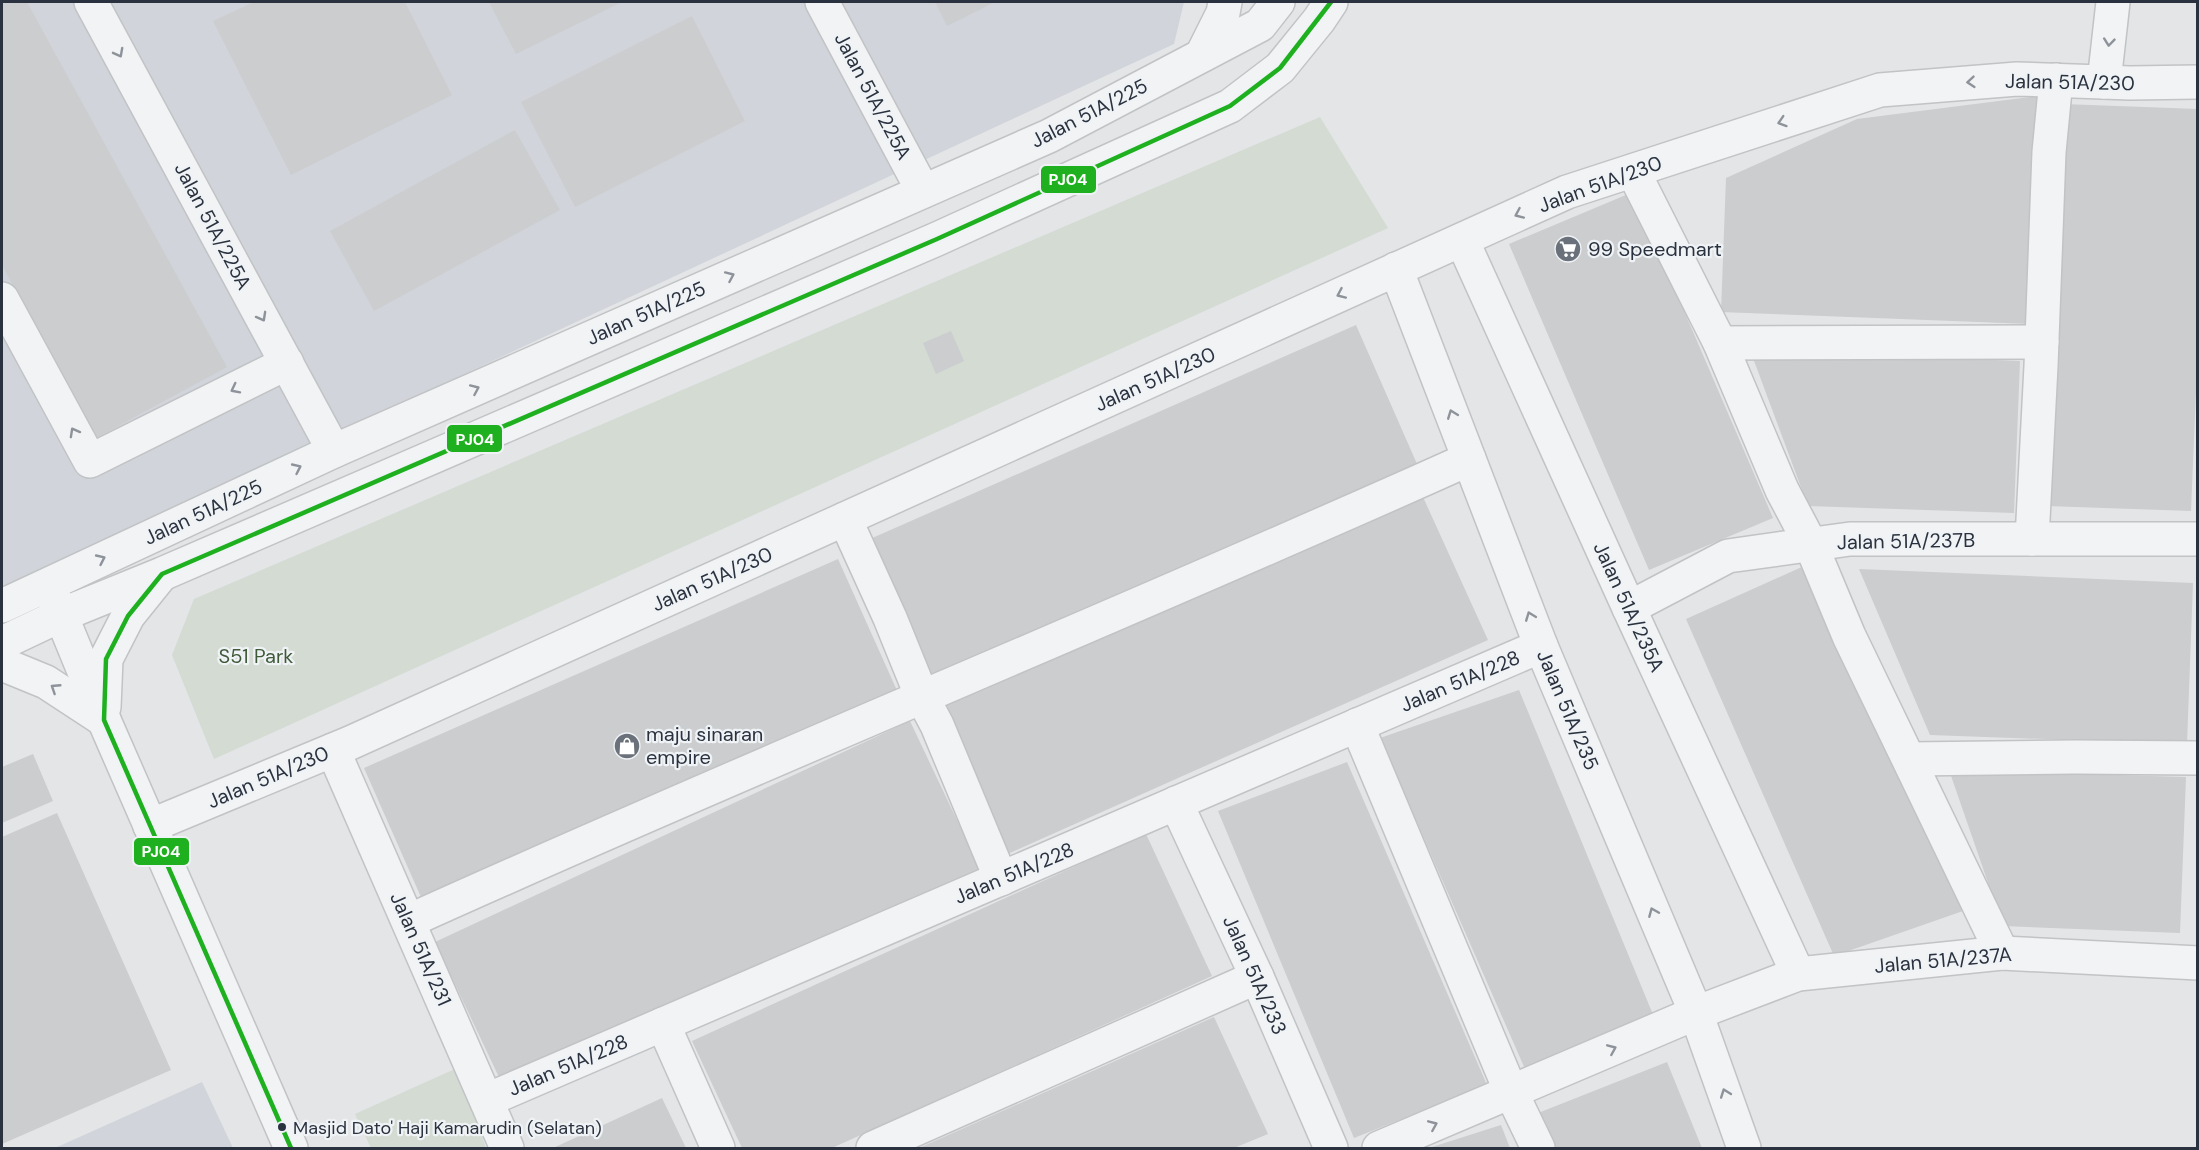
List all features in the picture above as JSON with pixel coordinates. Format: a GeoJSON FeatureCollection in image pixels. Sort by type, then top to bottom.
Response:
{"type":"FeatureCollection","features":[{"type":"Feature","properties":{"kind":"street","name":"Jalan 51A/225A"},"geometry":{"type":"LineString","coordinates":[[91,2],[334,451]]}},
{"type":"Feature","properties":{"kind":"street","name":"Jalan 51A/225A"},"geometry":{"type":"LineString","coordinates":[[822,2],[923,190]]}},
{"type":"Feature","properties":{"kind":"street"},"geometry":{"type":"LineString","coordinates":[[1202,55],[1223,13],[1225,2]]}},
{"type":"Feature","properties":{"kind":"street","name":"Jalan 51A/225"},"geometry":{"type":"LineString","coordinates":[[2,606],[334,451],[1049,136],[1260,25],[1278,2]]}},
{"type":"Feature","properties":{"kind":"street","name":"Jalan 51A/225"},"geometry":{"type":"LineString","coordinates":[[2,643],[61,615],[162,574],[937,239],[1230,105],[1280,68],[1331,2]]}},
{"type":"Feature","properties":{"kind":"street"},"geometry":{"type":"LineString","coordinates":[[2104,82],[2113,2]]}},
{"type":"Feature","properties":{"kind":"street","name":"Jalan 51A/230"},"geometry":{"type":"LineString","coordinates":[[150,826],[333,750],[1567,192],[1880,90],[2017,79],[2198,82]]}},
{"type":"Feature","properties":{"kind":"street"},"geometry":{"type":"LineString","coordinates":[[2032,539],[2049,152],[2056,80]]}},
{"type":"Feature","properties":{"kind":"street"},"geometry":{"type":"LineString","coordinates":[[1633,171],[1720,342],[1782,490],[1812,545],[1849,636],[2002,953]]}},
{"type":"Feature","properties":{"kind":"street","name":"Jalan 51A/235A"},"geometry":{"type":"LineString","coordinates":[[1462,240],[1798,974]]}},
{"type":"Feature","properties":{"kind":"street","name":"Jalan 51A/235"},"geometry":{"type":"LineString","coordinates":[[1396,269],[1541,646],[1696,1013],[1744,1149]]}},
{"type":"Feature","properties":{"kind":"street"},"geometry":{"type":"LineString","coordinates":[[2,299],[90,461],[287,363]]}},
{"type":"Feature","properties":{"kind":"street"},"geometry":{"type":"LineString","coordinates":[[1720,342],[2042,342]]}},
{"type":"Feature","properties":{"kind":"street"},"geometry":{"type":"LineString","coordinates":[[409,921],[588,840],[1270,548],[1469,459]]}},
{"type":"Feature","properties":{"kind":"street"},"geometry":{"type":"LineString","coordinates":[[845,519],[890,618],[922,697],[937,725],[1001,879]]}},
{"type":"Feature","properties":{"kind":"street","name":"Jalan 51A/237B"},"geometry":{"type":"LineString","coordinates":[[1629,608],[1728,556],[1850,539],[2198,539]]}},
{"type":"Feature","properties":{"kind":"street"},"geometry":{"type":"LineString","coordinates":[[104,720],[106,658],[128,616],[162,574]]}},
{"type":"Feature","properties":{"kind":"street"},"geometry":{"type":"LineString","coordinates":[[48,584],[104,720],[291,1149]]}},
{"type":"Feature","properties":{"kind":"street","name":"Jalan 51A/228"},"geometry":{"type":"LineString","coordinates":[[487,1100],[1541,646]]}},
{"type":"Feature","properties":{"kind":"street"},"geometry":{"type":"LineString","coordinates":[[2,665],[46,682],[104,720]]}},
{"type":"Feature","properties":{"kind":"street"},"geometry":{"type":"LineString","coordinates":[[1357,725],[1511,1092],[1538,1149]]}},
{"type":"Feature","properties":{"kind":"street","name":"Jalan 51A/231"},"geometry":{"type":"LineString","coordinates":[[333,750],[507,1149]]}},
{"type":"Feature","properties":{"kind":"street"},"geometry":{"type":"LineString","coordinates":[[1909,759],[2198,758]]}},
{"type":"Feature","properties":{"kind":"street","name":"Jalan 51A/233"},"geometry":{"type":"LineString","coordinates":[[1176,803],[1257,977],[1331,1149]]}},
{"type":"Feature","properties":{"kind":"street","name":"Jalan 51A/237A"},"geometry":{"type":"LineString","coordinates":[[1379,1149],[1696,1013],[1798,974],[2002,953],[2198,963]]}},
{"type":"Feature","properties":{"kind":"street"},"geometry":{"type":"LineString","coordinates":[[873,1149],[1257,977]]}},
{"type":"Feature","properties":{"kind":"street"},"geometry":{"type":"LineString","coordinates":[[663,1024],[718,1149]]}},
{"type":"Feature","properties":{"kind":"shaded area"},"geometry":{"type":"Polygon","coordinates":[[[2,2],[1184,2],[1174,44],[2,589],[2,2]]]}},
{"type":"Feature","properties":{"kind":"shaded area"},"geometry":{"type":"Polygon","coordinates":[[[202,1082],[233,1148],[55,1148],[202,1082]]]}},
{"type":"Feature","properties":{"kind":"green space","name":"S51 Park"},"geometry":{"type":"Polygon","coordinates":[[[1320,117],[1388,228],[214,759],[172,655],[194,599],[1320,117]]]}},
{"type":"Feature","properties":{"kind":"green space"},"geometry":{"type":"Polygon","coordinates":[[[457,1068],[486,1148],[371,1148],[355,1114],[457,1068]]]}},
{"type":"Feature","properties":{"kind":"building"},"geometry":{"type":"Polygon","coordinates":[[[2,2],[27,2],[227,367],[96,438],[2,265],[2,2]]]}},
{"type":"Feature","properties":{"kind":"building"},"geometry":{"type":"Polygon","coordinates":[[[254,2],[405,2],[452,95],[291,175],[213,21],[254,2]]]}},
{"type":"Feature","properties":{"kind":"building"},"geometry":{"type":"Polygon","coordinates":[[[489,2],[622,2],[516,54],[489,2]]]}},
{"type":"Feature","properties":{"kind":"building"},"geometry":{"type":"Polygon","coordinates":[[[935,2],[995,2],[947,26],[935,2]]]}},
{"type":"Feature","properties":{"kind":"building"},"geometry":{"type":"Polygon","coordinates":[[[692,16],[745,121],[575,207],[521,102],[692,16]]]}},
{"type":"Feature","properties":{"kind":"building"},"geometry":{"type":"Polygon","coordinates":[[[2038,96],[2030,324],[1721,312],[1726,178],[1857,119],[2038,96]]]}},
{"type":"Feature","properties":{"kind":"building"},"geometry":{"type":"Polygon","coordinates":[[[2063,104],[2198,109],[2198,343],[2191,511],[2047,506],[2063,104]]]}},
{"type":"Feature","properties":{"kind":"building"},"geometry":{"type":"Polygon","coordinates":[[[515,130],[560,210],[374,311],[330,231],[515,130]]]}},
{"type":"Feature","properties":{"kind":"building"},"geometry":{"type":"Polygon","coordinates":[[[1633,192],[1773,518],[1649,570],[1509,244],[1633,192]]]}},
{"type":"Feature","properties":{"kind":"building"},"geometry":{"type":"Polygon","coordinates":[[[1356,325],[1417,464],[932,677],[870,539],[1356,325]]]}},
{"type":"Feature","properties":{"kind":"building"},"geometry":{"type":"Polygon","coordinates":[[[951,331],[964,361],[936,374],[923,343],[951,331]]]}},
{"type":"Feature","properties":{"kind":"building"},"geometry":{"type":"Polygon","coordinates":[[[1750,350],[2020,361],[2014,513],[1808,506],[1750,350]]]}},
{"type":"Feature","properties":{"kind":"building"},"geometry":{"type":"Polygon","coordinates":[[[1418,486],[1488,640],[1003,856],[934,702],[1418,486]]]}},
{"type":"Feature","properties":{"kind":"building"},"geometry":{"type":"Polygon","coordinates":[[[838,559],[899,695],[424,904],[364,768],[838,559]]]}},
{"type":"Feature","properties":{"kind":"building"},"geometry":{"type":"Polygon","coordinates":[[[1804,566],[1963,911],[1834,956],[1686,619],[1804,566]]]}},
{"type":"Feature","properties":{"kind":"building"},"geometry":{"type":"Polygon","coordinates":[[[1859,569],[2193,583],[2187,744],[1930,735],[1859,569]]]}},
{"type":"Feature","properties":{"kind":"building"},"geometry":{"type":"Polygon","coordinates":[[[1519,690],[1654,1017],[1525,1069],[1380,738],[1519,690]]]}},
{"type":"Feature","properties":{"kind":"building"},"geometry":{"type":"Polygon","coordinates":[[[910,721],[981,871],[506,1092],[435,942],[910,721]]]}},
{"type":"Feature","properties":{"kind":"building"},"geometry":{"type":"Polygon","coordinates":[[[33,754],[53,801],[2,823],[2,767],[33,754]]]}},
{"type":"Feature","properties":{"kind":"building"},"geometry":{"type":"Polygon","coordinates":[[[1347,762],[1487,1085],[1354,1138],[1218,811],[1347,762]]]}},
{"type":"Feature","properties":{"kind":"building"},"geometry":{"type":"Polygon","coordinates":[[[1949,770],[2186,777],[2180,933],[2003,926],[1949,770]]]}},
{"type":"Feature","properties":{"kind":"building"},"geometry":{"type":"Polygon","coordinates":[[[57,813],[171,1070],[2,1144],[2,837],[57,813]]]}},
{"type":"Feature","properties":{"kind":"building"},"geometry":{"type":"Polygon","coordinates":[[[1146,834],[1212,976],[832,1148],[742,1148],[692,1041],[1146,834]]]}},
{"type":"Feature","properties":{"kind":"building"},"geometry":{"type":"Polygon","coordinates":[[[1214,1017],[1268,1134],[1234,1148],[919,1148],[1214,1017]]]}},
{"type":"Feature","properties":{"kind":"building"},"geometry":{"type":"Polygon","coordinates":[[[1667,1062],[1702,1148],[1542,1148],[1528,1117],[1667,1062]]]}},
{"type":"Feature","properties":{"kind":"building"},"geometry":{"type":"Polygon","coordinates":[[[662,1098],[686,1148],[553,1148],[662,1098]]]}},
{"type":"Feature","properties":{"kind":"building"},"geometry":{"type":"Polygon","coordinates":[[[1501,1125],[1510,1148],[1429,1148],[1501,1125]]]}},
{"type":"Feature","properties":{"kind":"transit line","name":"PJ04"},"geometry":{"type":"LineString","coordinates":[[291,1148],[104,720],[106,659],[128,616],[162,574],[937,239],[1230,106],[1280,68],[1331,2]]}},
{"type":"Feature","properties":{"kind":"place","name":"99 Speedmart"},"geometry":{"type":"Point","coordinates":[1568,249]}},
{"type":"Feature","properties":{"kind":"place","name":"maju sinaran empire"},"geometry":{"type":"Point","coordinates":[627,746]}},
{"type":"Feature","properties":{"kind":"place","name":"Masjid Dato' Haji Kamarudin (Selatan)"},"geometry":{"type":"Point","coordinates":[282,1127]}}]}
